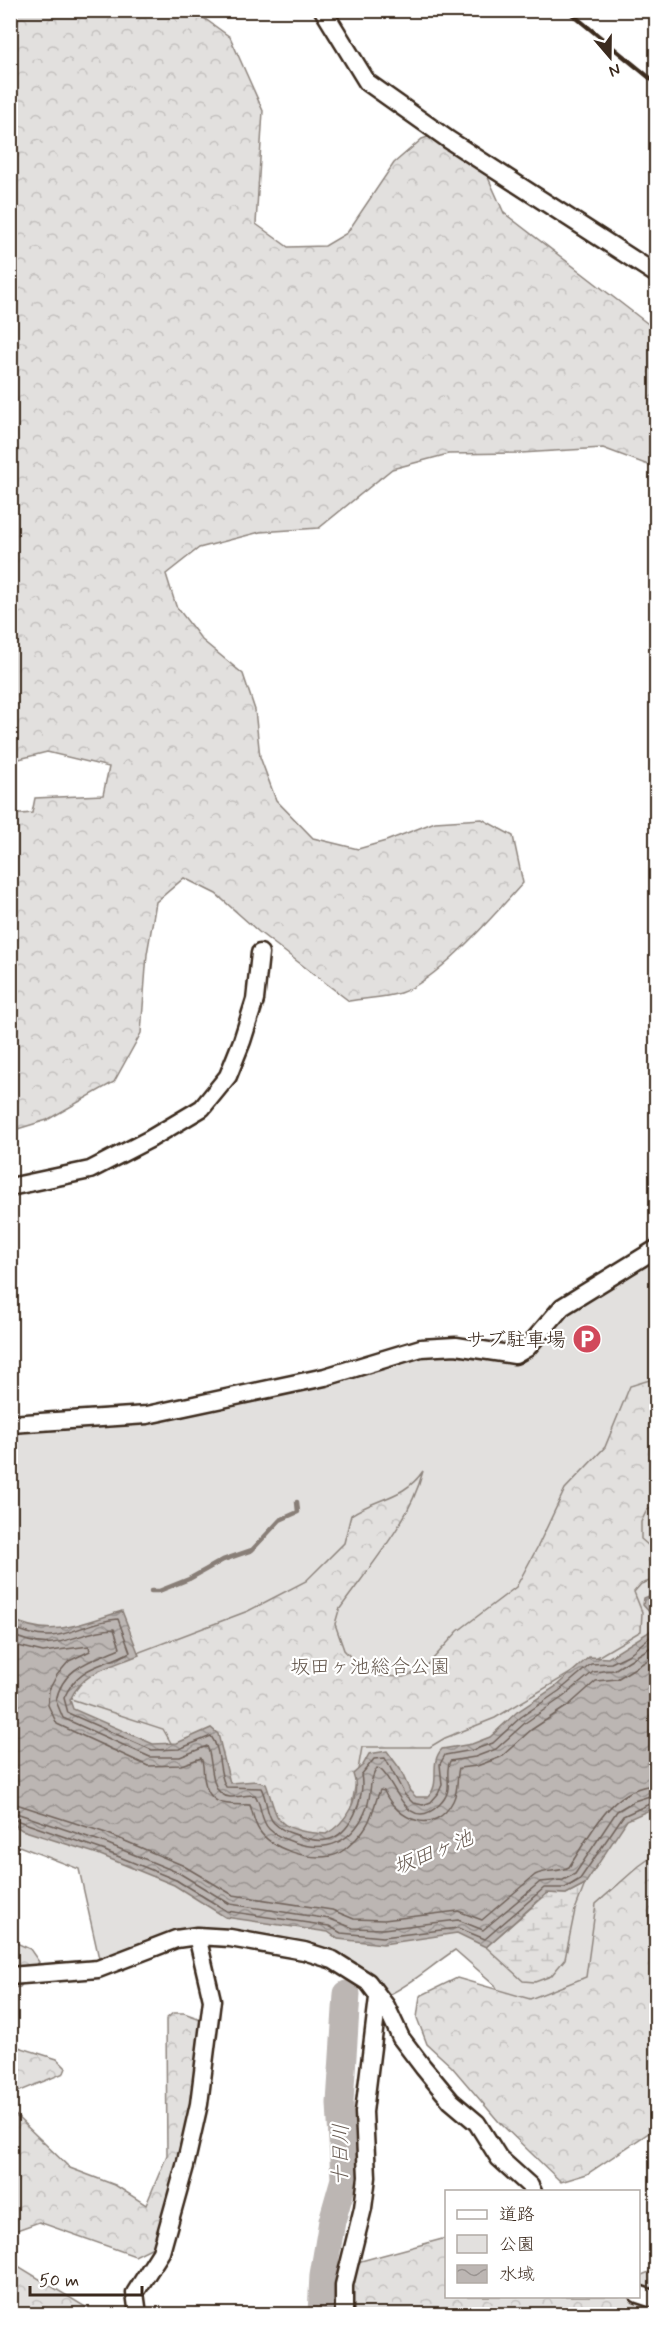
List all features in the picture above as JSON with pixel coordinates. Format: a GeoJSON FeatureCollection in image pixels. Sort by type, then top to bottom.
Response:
{"type":"FeatureCollection","features":[{"type":"Feature","properties":{"kind":"street"},"geometry":{"type":"LineString","coordinates":[[323,10],[367,82],[449,140],[657,274]]}},
{"type":"Feature","properties":{"kind":"street"},"geometry":{"type":"LineString","coordinates":[[10,1187],[90,1170],[202,1108],[228,1076],[242,1041],[255,1000],[260,953]]}},
{"type":"Feature","properties":{"kind":"street"},"geometry":{"type":"LineString","coordinates":[[10,1424],[28,1421],[147,1415],[325,1377],[421,1348],[456,1346],[515,1355],[527,1348],[562,1307],[657,1249]]}},
{"type":"Feature","properties":{"kind":"street"},"geometry":{"type":"LineString","coordinates":[[138,2314],[135,2293],[161,2252],[185,2166],[199,2104],[212,2000],[197,1936]]}},
{"type":"Feature","properties":{"kind":"street"},"geometry":{"type":"LineString","coordinates":[[10,1976],[98,1969],[176,1939],[197,1936],[221,1936],[251,1941],[333,1959],[368,1982],[386,2006],[401,2038],[423,2067],[451,2101],[477,2123],[500,2158],[530,2186],[531,2190]]}},
{"type":"Feature","properties":{"kind":"street"},"geometry":{"type":"LineString","coordinates":[[344,2314],[344,2285],[363,2208],[367,2177],[364,2112],[378,1998]]}},
{"type":"Feature","properties":{"kind":"street"},"geometry":{"type":"LineString","coordinates":[[640,2294],[657,2300]]}},
{"type":"Feature","properties":{"kind":"green space"},"geometry":{"type":"Polygon","coordinates":[[[11,11],[194,11],[230,37],[263,111],[256,224],[288,247],[325,246],[347,233],[394,163],[422,139],[443,132],[478,155],[504,213],[656,330],[656,468],[603,448],[521,453],[448,454],[392,469],[319,528],[260,532],[199,548],[166,574],[176,606],[202,640],[243,674],[255,710],[260,757],[276,800],[313,838],[358,849],[435,822],[482,819],[513,836],[523,883],[465,945],[415,986],[394,995],[349,1001],[259,932],[216,894],[184,878],[156,902],[147,954],[141,1033],[114,1082],[47,1120],[11,1131],[10,949],[14,948],[11,815],[32,813],[35,798],[103,795],[109,767],[47,752],[11,761],[11,11]]]}},
{"type":"Feature","properties":{"kind":"green space","name":"坂田ヶ池総合公園"},"geometry":{"type":"Polygon","coordinates":[[[656,1258],[656,1893],[532,2058],[495,1985],[455,1950],[414,1980],[388,1995],[373,1974],[336,1952],[249,1934],[218,1933],[212,1928],[181,1930],[100,1963],[79,1869],[11,1843],[10,1431],[153,1423],[421,1355],[465,1354],[502,1362],[525,1360],[567,1312],[656,1258]]]}},
{"type":"Feature","properties":{"kind":"green space"},"geometry":{"type":"Polygon","coordinates":[[[656,1378],[656,1506],[647,1510],[641,1522],[641,1539],[656,1552],[656,1579],[641,1584],[634,1592],[642,1612],[641,1631],[495,1718],[445,1738],[430,1747],[362,1747],[350,1816],[320,1855],[199,1792],[163,1729],[68,1698],[84,1673],[248,1611],[306,1581],[344,1543],[351,1515],[408,1487],[423,1471],[417,1490],[399,1526],[339,1610],[335,1624],[344,1650],[362,1669],[381,1676],[403,1677],[423,1670],[458,1631],[516,1587],[565,1489],[605,1447],[630,1386],[656,1378]]]}},
{"type":"Feature","properties":{"kind":"green space"},"geometry":{"type":"Polygon","coordinates":[[[656,1854],[656,2128],[587,2174],[561,2182],[499,2122],[452,2067],[427,2044],[417,2018],[420,1996],[457,1978],[530,1999],[586,1977],[596,1904],[656,1854]]]}},
{"type":"Feature","properties":{"kind":"green space"},"geometry":{"type":"Polygon","coordinates":[[[585,1884],[575,1910],[565,1959],[551,1976],[535,1982],[523,1981],[486,1947],[548,1893],[566,1894],[585,1884]]]}},
{"type":"Feature","properties":{"kind":"green space"},"geometry":{"type":"Polygon","coordinates":[[[10,1940],[30,1949],[39,1962],[20,1987],[11,1988],[10,1940]]]}},
{"type":"Feature","properties":{"kind":"green space"},"geometry":{"type":"Polygon","coordinates":[[[173,2013],[184,2013],[201,2019],[192,2102],[157,2245],[135,2256],[39,2222],[14,2231],[11,2244],[11,2111],[70,2168],[115,2185],[146,2205],[167,2155],[166,2019],[173,2013]]]}},
{"type":"Feature","properties":{"kind":"green space"},"geometry":{"type":"Polygon","coordinates":[[[10,2037],[12,2045],[57,2059],[66,2068],[64,2073],[11,2095],[10,2037]]]}},
{"type":"Feature","properties":{"kind":"green space"},"geometry":{"type":"Polygon","coordinates":[[[445,2238],[445,2298],[640,2298],[640,2276],[649,2272],[656,2277],[656,2314],[348,2314],[335,2268],[445,2238]]]}},
{"type":"Feature","properties":{"kind":"green space"},"geometry":{"type":"Polygon","coordinates":[[[11,2256],[18,2266],[97,2314],[11,2314],[11,2256]]]}},
{"type":"Feature","properties":{"kind":"water","name":"坂田ヶ池"},"geometry":{"type":"Polygon","coordinates":[[[656,1593],[656,1807],[627,1820],[585,1884],[566,1894],[547,1893],[486,1947],[457,1933],[383,1944],[338,1939],[328,1932],[225,1917],[174,1885],[98,1854],[22,1830],[11,1823],[11,1619],[26,1625],[53,1629],[79,1625],[122,1611],[139,1655],[98,1671],[82,1682],[70,1700],[73,1709],[153,1744],[177,1743],[211,1728],[218,1734],[230,1783],[256,1781],[266,1784],[280,1821],[298,1830],[326,1834],[346,1816],[354,1800],[353,1774],[363,1765],[369,1754],[387,1751],[400,1769],[410,1791],[416,1797],[428,1797],[434,1785],[436,1761],[442,1749],[472,1744],[490,1737],[517,1712],[555,1687],[589,1657],[608,1658],[649,1632],[653,1627],[652,1615],[643,1605],[644,1598],[656,1593]]]}},
{"type":"Feature","properties":{"kind":"waterway"},"geometry":{"type":"LineString","coordinates":[[151,1591],[159,1591],[189,1579],[223,1560],[252,1550],[280,1520],[298,1512],[297,1502]]}},
{"type":"Feature","properties":{"kind":"waterway","name":"十日川"},"geometry":{"type":"LineString","coordinates":[[321,2314],[323,2275],[332,2221],[344,2179],[340,2103],[347,1994]]}},
{"type":"Feature","properties":{"kind":"railway"},"geometry":{"type":"LineString","coordinates":[[567,10],[656,83]]}},
{"type":"Feature","properties":{"kind":"place","name":"サブ駐車場"},"geometry":{"type":"Point","coordinates":[587,1339]}}]}
